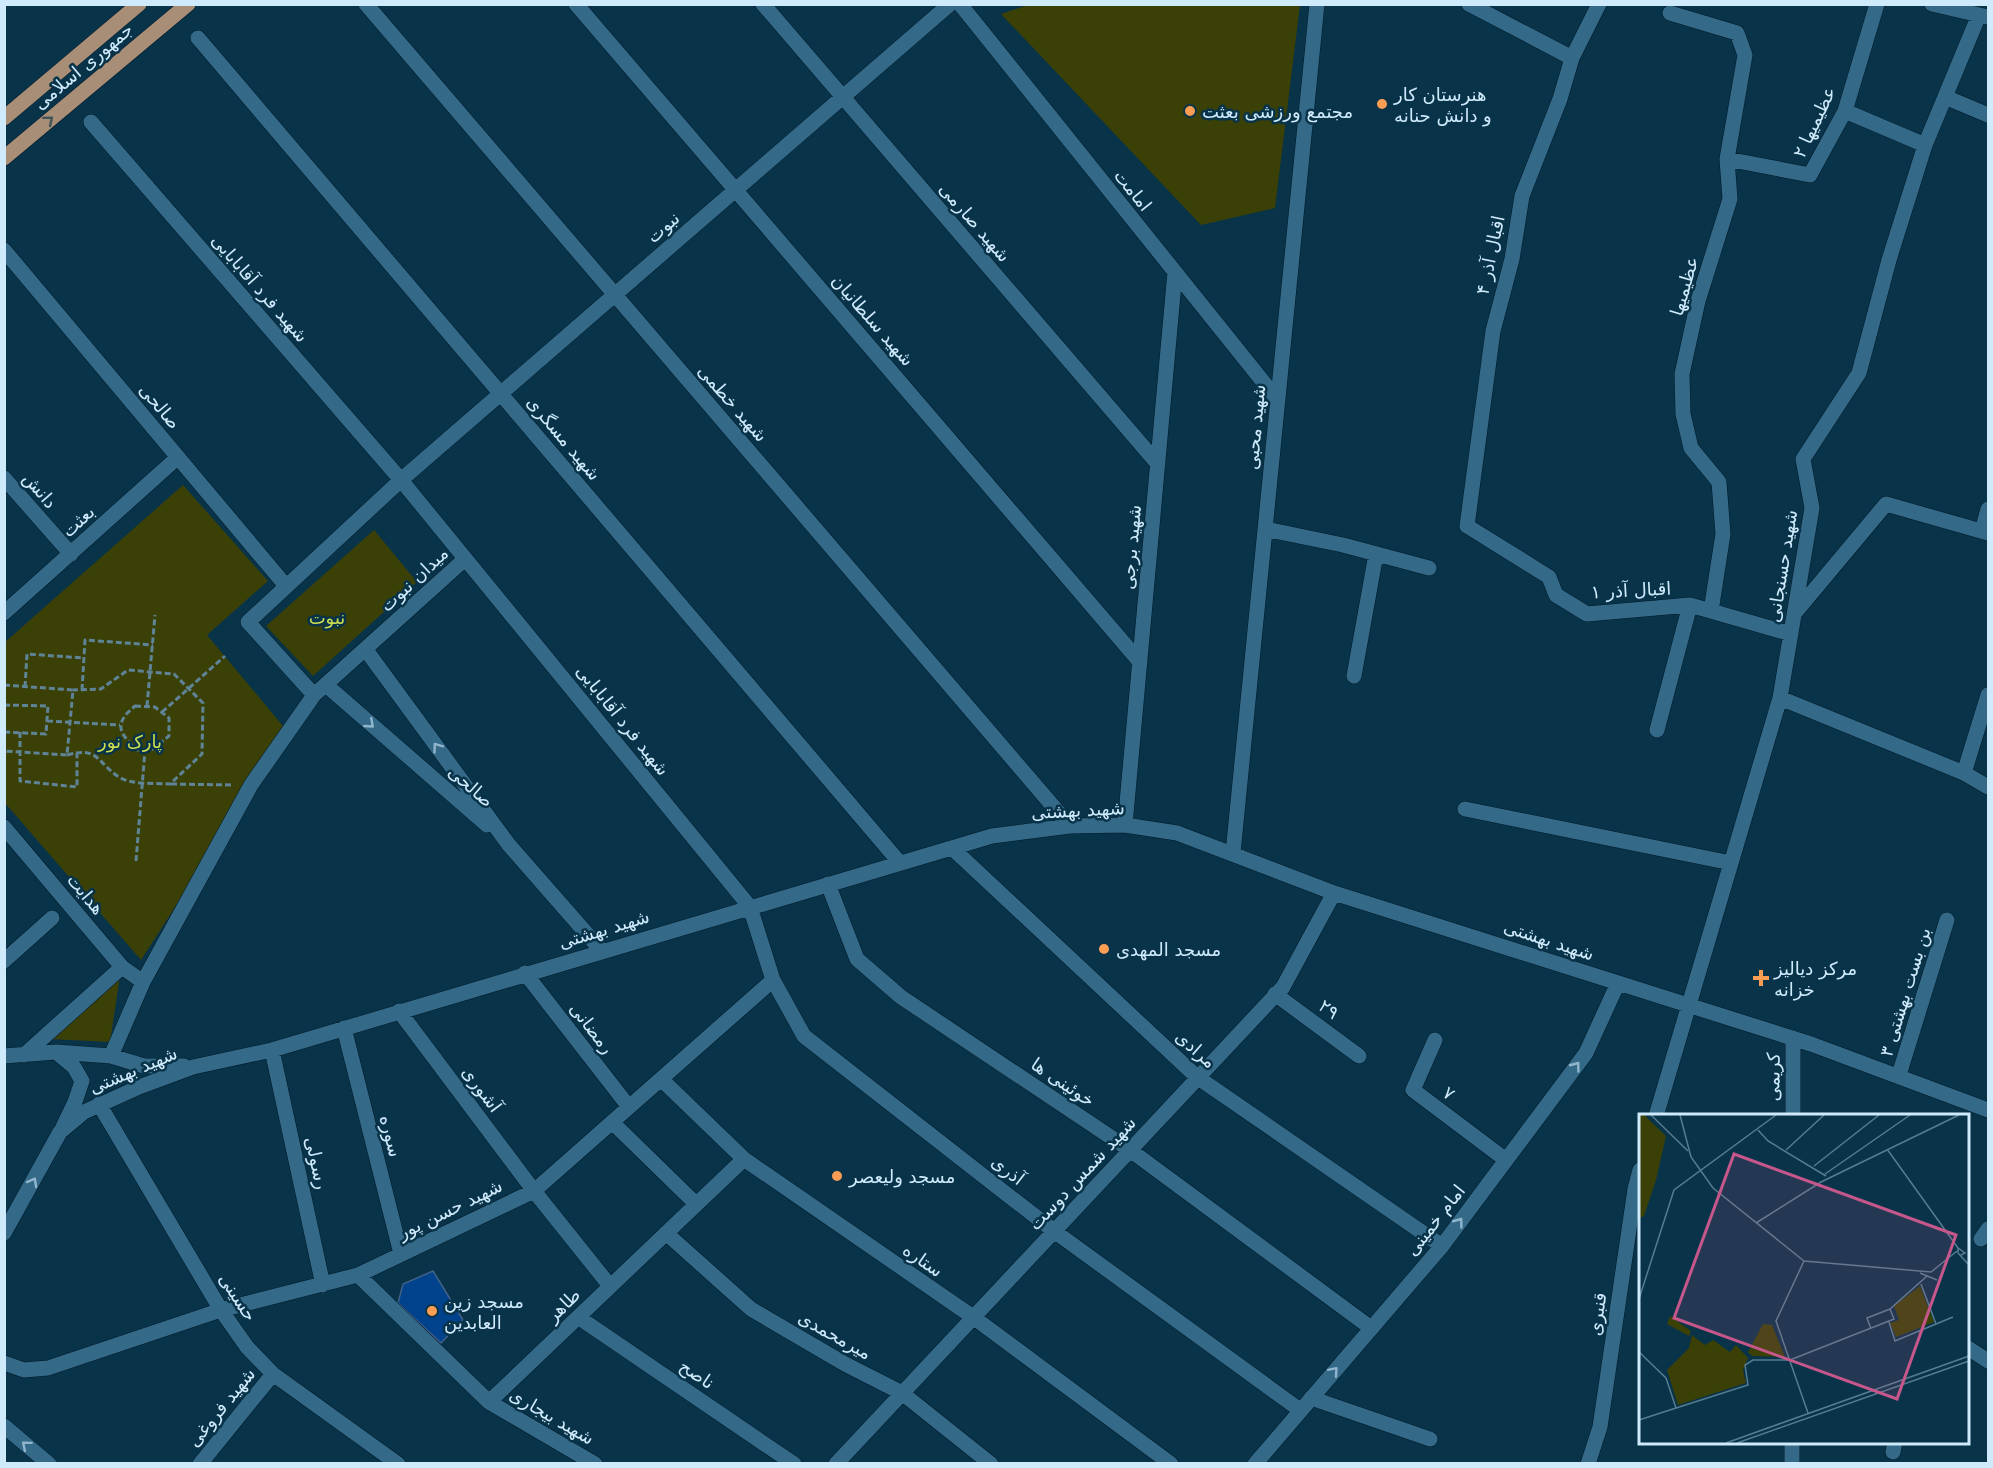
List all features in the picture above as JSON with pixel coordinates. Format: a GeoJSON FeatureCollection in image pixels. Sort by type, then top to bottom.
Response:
{"type":"FeatureCollection","features":[{"type":"Feature","properties":{"kind":"main road","name":"جمهوری اسلامی"},"geometry":{"type":"LineString","coordinates":[[4,118],[139,4]]}},
{"type":"Feature","properties":{"kind":"main road","name":"جمهوری اسلامی"},"geometry":{"type":"LineString","coordinates":[[4,158],[188,4]]}},
{"type":"Feature","properties":{"kind":"street","name":"شهید خطمی"},"geometry":{"type":"LineString","coordinates":[[366,4],[1070,826]]}},
{"type":"Feature","properties":{"kind":"street","name":"شهید سلطانیان"},"geometry":{"type":"LineString","coordinates":[[576,4],[1140,662]]}},
{"type":"Feature","properties":{"kind":"street","name":"شهید صارمی"},"geometry":{"type":"LineString","coordinates":[[763,4],[1158,464]]}},
{"type":"Feature","properties":{"kind":"street","name":"نبوت"},"geometry":{"type":"LineString","coordinates":[[401,480],[950,4]]}},
{"type":"Feature","properties":{"kind":"street","name":"امامت"},"geometry":{"type":"LineString","coordinates":[[960,4],[1277,399]]}},
{"type":"Feature","properties":{"kind":"street","name":"شهید محبی"},"geometry":{"type":"LineString","coordinates":[[1233,853],[1317,4]]}},
{"type":"Feature","properties":{"kind":"street"},"geometry":{"type":"LineString","coordinates":[[1469,4],[1572,58]]}},
{"type":"Feature","properties":{"kind":"street","name":"اقبال آذر ۴"},"geometry":{"type":"LineString","coordinates":[[1467,526],[1492,331],[1512,259],[1522,195],[1560,99],[1572,58],[1599,4]]}},
{"type":"Feature","properties":{"kind":"street","name":"عظیمیها ۲"},"geometry":{"type":"LineString","coordinates":[[1727,159],[1810,176],[1845,111],[1877,4]]}},
{"type":"Feature","properties":{"kind":"street"},"geometry":{"type":"LineString","coordinates":[[1932,4],[1984,16]]}},
{"type":"Feature","properties":{"kind":"street","name":"عظیمیها"},"geometry":{"type":"LineString","coordinates":[[1670,13],[1737,33],[1745,55],[1727,159],[1730,199],[1698,301],[1682,374],[1683,414],[1691,448],[1719,482],[1723,534],[1711,611]]}},
{"type":"Feature","properties":{"kind":"street","name":"شهید حسنجانی"},"geometry":{"type":"LineString","coordinates":[[1688,1005],[1780,698],[1812,508],[1803,459],[1859,373],[1889,260],[1925,145],[1984,16]]}},
{"type":"Feature","properties":{"kind":"street","name":"شهید مسگری"},"geometry":{"type":"LineString","coordinates":[[198,38],[900,863]]}},
{"type":"Feature","properties":{"kind":"street"},"geometry":{"type":"LineString","coordinates":[[1945,97],[1989,115]]}},
{"type":"Feature","properties":{"kind":"street"},"geometry":{"type":"LineString","coordinates":[[1845,111],[1925,145]]}},
{"type":"Feature","properties":{"kind":"street","name":"شهید فرد آقابابایی"},"geometry":{"type":"LineString","coordinates":[[91,122],[401,480]]}},
{"type":"Feature","properties":{"kind":"street","name":"صالحی"},"geometry":{"type":"LineString","coordinates":[[4,250],[286,586]]}},
{"type":"Feature","properties":{"kind":"street","name":"شهید برجی"},"geometry":{"type":"LineString","coordinates":[[1125,825],[1175,272]]}},
{"type":"Feature","properties":{"kind":"street","name":"بعثت"},"geometry":{"type":"LineString","coordinates":[[4,613],[177,458]]}},
{"type":"Feature","properties":{"kind":"street","name":"دانش"},"geometry":{"type":"LineString","coordinates":[[4,478],[71,554]]}},
{"type":"Feature","properties":{"kind":"street"},"geometry":{"type":"LineString","coordinates":[[111,1056],[143,982],[251,785],[320,690],[248,622],[401,480]]}},
{"type":"Feature","properties":{"kind":"street","name":"میدان نبوت"},"geometry":{"type":"LineString","coordinates":[[320,690],[465,559],[401,480]]}},
{"type":"Feature","properties":{"kind":"street"},"geometry":{"type":"LineString","coordinates":[[1794,614],[1886,504],[1985,532],[1989,509]]}},
{"type":"Feature","properties":{"kind":"street","name":"اقبال آذر ۱"},"geometry":{"type":"LineString","coordinates":[[1467,526],[1549,576],[1556,595],[1587,614],[1690,605],[1791,634]]}},
{"type":"Feature","properties":{"kind":"street"},"geometry":{"type":"LineString","coordinates":[[1264,529],[1429,568]]}},
{"type":"Feature","properties":{"kind":"street"},"geometry":{"type":"LineString","coordinates":[[1354,676],[1376,554]]}},
{"type":"Feature","properties":{"kind":"street","name":"شهید فرد آقابابایی"},"geometry":{"type":"LineString","coordinates":[[465,559],[750,907]]}},
{"type":"Feature","properties":{"kind":"street"},"geometry":{"type":"LineString","coordinates":[[1657,730],[1690,605]]}},
{"type":"Feature","properties":{"kind":"street","name":"صالحی"},"geometry":{"type":"LineString","coordinates":[[366,650],[509,845],[601,950]]}},
{"type":"Feature","properties":{"kind":"street","name":"صالحی"},"geometry":{"type":"LineString","coordinates":[[320,690],[509,845]]}},
{"type":"Feature","properties":{"kind":"street"},"geometry":{"type":"LineString","coordinates":[[1964,773],[1989,695]]}},
{"type":"Feature","properties":{"kind":"street"},"geometry":{"type":"LineString","coordinates":[[1780,698],[1964,773],[1989,787]]}},
{"type":"Feature","properties":{"kind":"street"},"geometry":{"type":"LineString","coordinates":[[1465,809],[1731,863]]}},
{"type":"Feature","properties":{"kind":"street","name":"شهید بهشتی"},"geometry":{"type":"LineString","coordinates":[[60,1132],[99,1104],[193,1066],[272,1050],[601,950],[992,836],[1070,826],[1125,825],[1177,833],[1334,893],[1793,1038],[1899,1075],[1989,1110]]}},
{"type":"Feature","properties":{"kind":"street","name":"هدایت"},"geometry":{"type":"LineString","coordinates":[[4,827],[122,967],[143,982]]}},
{"type":"Feature","properties":{"kind":"street","name":"مرادی"},"geometry":{"type":"LineString","coordinates":[[952,848],[1197,1077],[1442,1246]]}},
{"type":"Feature","properties":{"kind":"street","name":"خوئینی ها"},"geometry":{"type":"LineString","coordinates":[[828,884],[857,960],[901,998],[1130,1150],[1371,1328]]}},
{"type":"Feature","properties":{"kind":"street","name":"شهید شمس دوست"},"geometry":{"type":"LineString","coordinates":[[836,1464],[1282,987],[1334,893]]}},
{"type":"Feature","properties":{"kind":"street"},"geometry":{"type":"LineString","coordinates":[[750,907],[773,980]]}},
{"type":"Feature","properties":{"kind":"street"},"geometry":{"type":"LineString","coordinates":[[4,961],[52,918]]}},
{"type":"Feature","properties":{"kind":"street","name":"بن بست بهشتی ۳"},"geometry":{"type":"LineString","coordinates":[[1899,1075],[1947,920]]}},
{"type":"Feature","properties":{"kind":"street"},"geometry":{"type":"LineString","coordinates":[[24,1055],[122,967]]}},
{"type":"Feature","properties":{"kind":"street","name":"رمضانی"},"geometry":{"type":"LineString","coordinates":[[525,973],[629,1107]]}},
{"type":"Feature","properties":{"kind":"street","name":"شهید حسن پور"},"geometry":{"type":"LineString","coordinates":[[4,1363],[24,1370],[48,1368],[221,1310],[357,1275],[534,1191],[773,980]]}},
{"type":"Feature","properties":{"kind":"street","name":"آذری"},"geometry":{"type":"LineString","coordinates":[[773,980],[804,1036],[1054,1231],[1300,1410]]}},
{"type":"Feature","properties":{"kind":"street","name":"امام خمینی"},"geometry":{"type":"LineString","coordinates":[[1254,1464],[1442,1246],[1586,1053],[1618,982]]}},
{"type":"Feature","properties":{"kind":"street","name":"۲۹"},"geometry":{"type":"LineString","coordinates":[[1275,994],[1359,1056]]}},
{"type":"Feature","properties":{"kind":"street"},"geometry":{"type":"LineString","coordinates":[[1657,1114],[1688,1005]]}},
{"type":"Feature","properties":{"kind":"street","name":"آشوری"},"geometry":{"type":"LineString","coordinates":[[399,1011],[534,1191],[610,1286]]}},
{"type":"Feature","properties":{"kind":"street","name":"سوره"},"geometry":{"type":"LineString","coordinates":[[344,1028],[401,1254]]}},
{"type":"Feature","properties":{"kind":"street","name":"کریمی"},"geometry":{"type":"LineString","coordinates":[[1793,1038],[1793,1114]]}},
{"type":"Feature","properties":{"kind":"street","name":"۷"},"geometry":{"type":"LineString","coordinates":[[1435,1040],[1413,1090],[1506,1160]]}},
{"type":"Feature","properties":{"kind":"street","name":"رسولی"},"geometry":{"type":"LineString","coordinates":[[272,1050],[324,1285]]}},
{"type":"Feature","properties":{"kind":"street","name":"شهید بهشتی"},"geometry":{"type":"LineString","coordinates":[[4,1233],[60,1132],[75,1102],[82,1081],[74,1067],[56,1052]]}},
{"type":"Feature","properties":{"kind":"street","name":"شهید بهشتی"},"geometry":{"type":"LineString","coordinates":[[4,1056],[56,1052],[111,1056],[144,1066],[193,1066]]}},
{"type":"Feature","properties":{"kind":"street","name":"ستاره"},"geometry":{"type":"LineString","coordinates":[[661,1079],[744,1159],[973,1317],[1171,1464]]}},
{"type":"Feature","properties":{"kind":"street","name":"حسینی"},"geometry":{"type":"LineString","coordinates":[[99,1104],[221,1310],[247,1347],[273,1374],[398,1464]]}},
{"type":"Feature","properties":{"kind":"street"},"geometry":{"type":"LineString","coordinates":[[612,1122],[696,1204]]}},
{"type":"Feature","properties":{"kind":"street","name":"طاهر"},"geometry":{"type":"LineString","coordinates":[[489,1402],[744,1159]]}},
{"type":"Feature","properties":{"kind":"street","name":"قنبری"},"geometry":{"type":"LineString","coordinates":[[1588,1464],[1600,1427],[1635,1189],[1639,1176]]}},
{"type":"Feature","properties":{"kind":"street","name":"میرمحمدی"},"geometry":{"type":"LineString","coordinates":[[666,1233],[751,1309],[845,1364],[902,1392],[991,1464]]}},
{"type":"Feature","properties":{"kind":"street"},"geometry":{"type":"LineString","coordinates":[[357,1275],[489,1402]]}},
{"type":"Feature","properties":{"kind":"street","name":"ناصح"},"geometry":{"type":"LineString","coordinates":[[578,1317],[794,1464]]}},
{"type":"Feature","properties":{"kind":"street"},"geometry":{"type":"LineString","coordinates":[[1969,1349],[1989,1361]]}},
{"type":"Feature","properties":{"kind":"street","name":"شهید فروغی"},"geometry":{"type":"LineString","coordinates":[[200,1464],[273,1374]]}},
{"type":"Feature","properties":{"kind":"street"},"geometry":{"type":"LineString","coordinates":[[1311,1398],[1430,1438]]}},
{"type":"Feature","properties":{"kind":"street","name":"شهید بیجاری"},"geometry":{"type":"LineString","coordinates":[[489,1402],[595,1464]]}},
{"type":"Feature","properties":{"kind":"street"},"geometry":{"type":"LineString","coordinates":[[4,1426],[49,1464]]}},
{"type":"Feature","properties":{"kind":"street"},"geometry":{"type":"LineString","coordinates":[[1792,1444],[1792,1464]]}},
{"type":"Feature","properties":{"kind":"path"},"geometry":{"type":"LineString","coordinates":[[147,706],[155,615]]}},
{"type":"Feature","properties":{"kind":"path"},"geometry":{"type":"LineString","coordinates":[[82,690],[85,640],[153,645]]}},
{"type":"Feature","properties":{"kind":"path"},"geometry":{"type":"LineString","coordinates":[[25,687],[27,654],[84,658]]}},
{"type":"Feature","properties":{"kind":"path"},"geometry":{"type":"LineString","coordinates":[[162,712],[225,656]]}},
{"type":"Feature","properties":{"kind":"path"},"geometry":{"type":"LineString","coordinates":[[4,685],[73,690],[101,689],[128,670],[174,674],[203,704],[202,754],[170,784]]}},
{"type":"Feature","properties":{"kind":"path"},"geometry":{"type":"LineString","coordinates":[[67,755],[73,690]]}},
{"type":"Feature","properties":{"kind":"path"},"geometry":{"type":"LineString","coordinates":[[4,705],[48,706],[46,734],[4,732]]}},
{"type":"Feature","properties":{"kind":"path"},"geometry":{"type":"LineString","coordinates":[[135,706],[155,706],[162,712],[169,718],[169,735],[153,749],[137,750],[122,736],[120,725],[124,715],[135,706]]}},
{"type":"Feature","properties":{"kind":"path"},"geometry":{"type":"LineString","coordinates":[[47,721],[120,725]]}},
{"type":"Feature","properties":{"kind":"path"},"geometry":{"type":"LineString","coordinates":[[20,732],[20,781],[77,787],[77,752]]}},
{"type":"Feature","properties":{"kind":"path"},"geometry":{"type":"LineString","coordinates":[[136,861],[145,750]]}},
{"type":"Feature","properties":{"kind":"path"},"geometry":{"type":"LineString","coordinates":[[4,751],[67,755],[77,752],[98,756],[120,778],[143,782],[251,785]]}},
{"type":"Feature","properties":{"kind":"green space","name":"مجتمع ورزشی بعثت"},"geometry":{"type":"Polygon","coordinates":[[[1028,5],[1300,5],[1275,208],[1201,225],[1001,14],[1028,5]]]}},
{"type":"Feature","properties":{"kind":"green space","name":"پارک نور"},"geometry":{"type":"Polygon","coordinates":[[[183,485],[268,581],[207,635],[288,732],[141,960],[5,803],[4,643],[183,485]]]}},
{"type":"Feature","properties":{"kind":"green space","name":"نبوت"},"geometry":{"type":"Polygon","coordinates":[[[374,530],[417,582],[313,676],[266,626],[374,530]]]}},
{"type":"Feature","properties":{"kind":"green space"},"geometry":{"type":"Polygon","coordinates":[[[120,976],[110,1042],[50,1039],[120,976]]]}},
{"type":"Feature","properties":{"kind":"building","name":"مسجد زین العابدین"},"geometry":{"type":"Polygon","coordinates":[[[433,1271],[463,1320],[441,1343],[398,1303],[403,1284],[433,1271]]]}},
{"type":"Feature","properties":{"kind":"place","name":"هنرستان کار و دانش حنانه"},"geometry":{"type":"Point","coordinates":[1382,104]}},
{"type":"Feature","properties":{"kind":"place","name":"مجتمع ورزشی بعثت"},"geometry":{"type":"Point","coordinates":[1190,111]}},
{"type":"Feature","properties":{"kind":"place","name":"مسجد المهدی"},"geometry":{"type":"Point","coordinates":[1104,949]}},
{"type":"Feature","properties":{"kind":"place","name":"مرکز دیالیز خزانه"},"geometry":{"type":"Point","coordinates":[1761,978]}},
{"type":"Feature","properties":{"kind":"place","name":"مسجد ولیعصر"},"geometry":{"type":"Point","coordinates":[837,1176]}},
{"type":"Feature","properties":{"kind":"place","name":"مسجد زین العابدین"},"geometry":{"type":"Point","coordinates":[432,1311]}}]}
